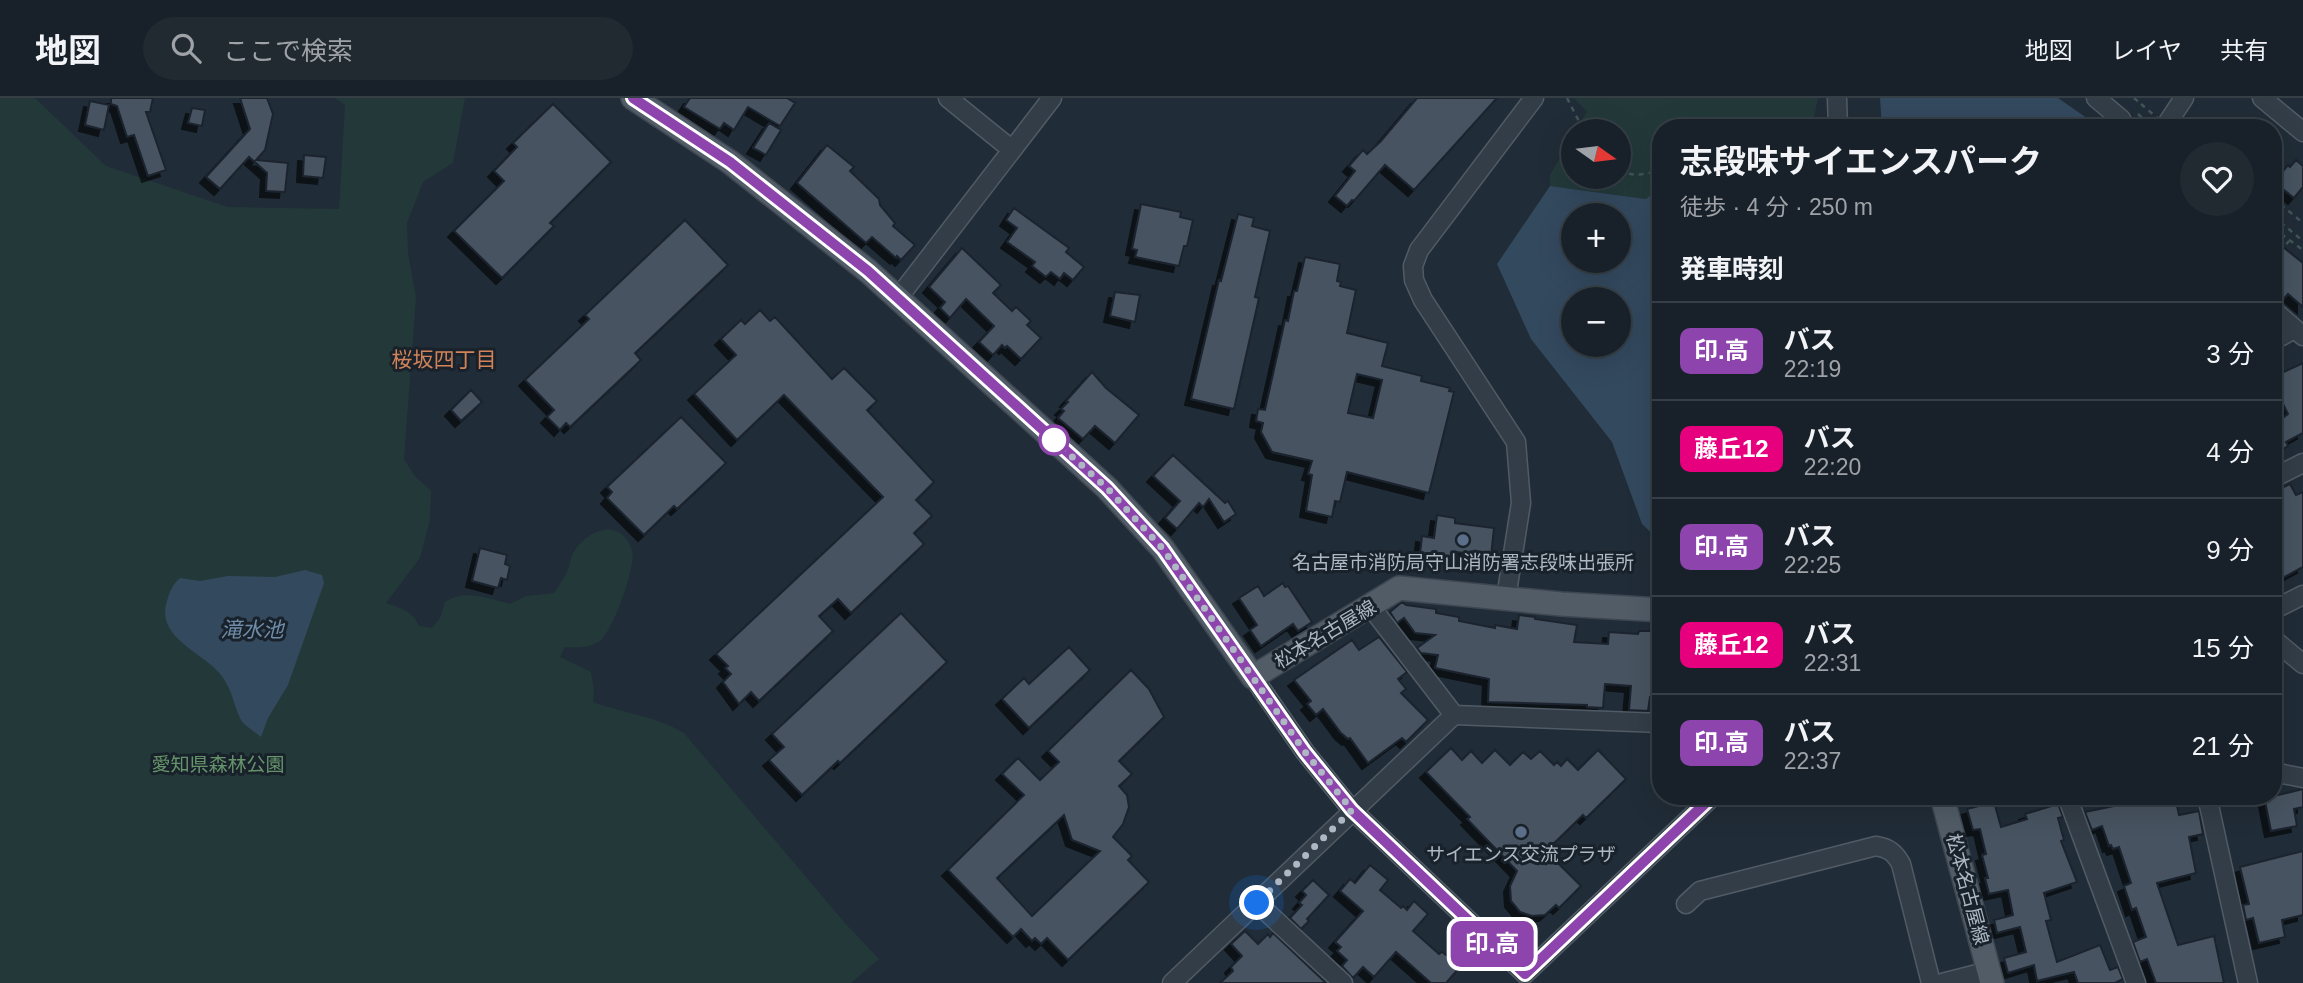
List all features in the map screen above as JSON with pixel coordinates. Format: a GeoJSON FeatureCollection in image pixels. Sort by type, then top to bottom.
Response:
{"type":"FeatureCollection","features":[{"type":"Feature","properties":{"kind":"main road","name":"松本名古屋線"},"geometry":{"type":"LineString","coordinates":[[634,98],[730,162],[868,271],[1114,496],[1163,549],[1253,677],[1399,588],[1652,609]]}},
{"type":"Feature","properties":{"kind":"main road","name":"松本名古屋線"},"geometry":{"type":"LineString","coordinates":[[1944,805],[1991,977]]}},
{"type":"Feature","properties":{"kind":"street"},"geometry":{"type":"LineString","coordinates":[[948,98],[1011,149]]}},
{"type":"Feature","properties":{"kind":"street"},"geometry":{"type":"LineString","coordinates":[[898,298],[1052,98]]}},
{"type":"Feature","properties":{"kind":"street"},"geometry":{"type":"LineString","coordinates":[[1506,598],[1521,503],[1516,443],[1423,300],[1414,281],[1413,266],[1426,239],[1534,98]]}},
{"type":"Feature","properties":{"kind":"street"},"geometry":{"type":"LineString","coordinates":[[1837,98],[1838,119]]}},
{"type":"Feature","properties":{"kind":"street"},"geometry":{"type":"LineString","coordinates":[[2096,98],[2121,119]]}},
{"type":"Feature","properties":{"kind":"street"},"geometry":{"type":"LineString","coordinates":[[2171,119],[2184,98]]}},
{"type":"Feature","properties":{"kind":"street"},"geometry":{"type":"LineString","coordinates":[[2262,98],[2303,132]]}},
{"type":"Feature","properties":{"kind":"street"},"geometry":{"type":"LineString","coordinates":[[2282,318],[2299,332]]}},
{"type":"Feature","properties":{"kind":"street"},"geometry":{"type":"LineString","coordinates":[[2282,338],[2299,332]]}},
{"type":"Feature","properties":{"kind":"street"},"geometry":{"type":"LineString","coordinates":[[2282,474],[2303,463]]}},
{"type":"Feature","properties":{"kind":"street"},"geometry":{"type":"LineString","coordinates":[[2282,606],[2303,595]]}},
{"type":"Feature","properties":{"kind":"street"},"geometry":{"type":"LineString","coordinates":[[1371,607],[1454,715]]}},
{"type":"Feature","properties":{"kind":"street"},"geometry":{"type":"LineString","coordinates":[[2282,646],[2303,664]]}},
{"type":"Feature","properties":{"kind":"street"},"geometry":{"type":"LineString","coordinates":[[1253,677],[1305,752],[1352,810],[1525,980],[1704,805]]}},
{"type":"Feature","properties":{"kind":"street"},"geometry":{"type":"LineString","coordinates":[[1172,983],[1454,715],[1652,723]]}},
{"type":"Feature","properties":{"kind":"street"},"geometry":{"type":"LineString","coordinates":[[2282,774],[2303,778]]}},
{"type":"Feature","properties":{"kind":"street"},"geometry":{"type":"LineString","coordinates":[[2070,805],[2136,983]]}},
{"type":"Feature","properties":{"kind":"street"},"geometry":{"type":"LineString","coordinates":[[2209,805],[2248,983]]}},
{"type":"Feature","properties":{"kind":"street"},"geometry":{"type":"LineString","coordinates":[[1686,904],[1700,891],[1877,846],[1884,847],[1896,855],[1901,864],[1931,983]]}},
{"type":"Feature","properties":{"kind":"street"},"geometry":{"type":"LineString","coordinates":[[1257,903],[1343,983]]}},
{"type":"Feature","properties":{"kind":"street"},"geometry":{"type":"LineString","coordinates":[[1942,983],[1991,977]]}},
{"type":"Feature","properties":{"kind":"path"},"geometry":{"type":"LineString","coordinates":[[1567,98],[1578,119]]}},
{"type":"Feature","properties":{"kind":"path"},"geometry":{"type":"LineString","coordinates":[[2134,98],[2156,119]]}},
{"type":"Feature","properties":{"kind":"path"},"geometry":{"type":"LineString","coordinates":[[1631,174],[1652,172]]}},
{"type":"Feature","properties":{"kind":"path"},"geometry":{"type":"LineString","coordinates":[[2282,206],[2303,223]]}},
{"type":"Feature","properties":{"kind":"path"},"geometry":{"type":"LineString","coordinates":[[2282,224],[2303,241]]}},
{"type":"Feature","properties":{"kind":"path"},"geometry":{"type":"LineString","coordinates":[[2282,235],[2303,250]]}},
{"type":"Feature","properties":{"kind":"path"},"geometry":{"type":"LineString","coordinates":[[2282,249],[2289,241]]}},
{"type":"Feature","properties":{"kind":"green space","name":"愛知県森林公園"},"geometry":{"type":"Polygon","coordinates":[[[0,98],[35,98],[106,166],[228,207],[339,209],[345,105],[335,98],[465,98],[453,163],[423,182],[407,223],[408,253],[416,297],[404,459],[414,475],[431,491],[430,520],[420,558],[386,603],[410,613],[419,626],[432,628],[440,618],[445,602],[453,598],[468,595],[510,604],[526,596],[554,593],[581,542],[605,530],[621,533],[632,550],[633,558],[628,582],[612,624],[597,643],[583,647],[565,647],[560,657],[591,672],[593,702],[651,719],[684,733],[845,923],[879,959],[851,983],[0,983],[0,98]]]}},
{"type":"Feature","properties":{"kind":"green space"},"geometry":{"type":"Polygon","coordinates":[[[1574,98],[1818,98],[1814,119],[1652,119],[1652,194],[1646,199],[1572,189],[1631,189],[1631,119],[1583,119],[1587,112],[1574,98]]]}},
{"type":"Feature","properties":{"kind":"green space"},"geometry":{"type":"Polygon","coordinates":[[[1561,156],[1561,187],[1550,186],[1550,175],[1561,156]]]}},
{"type":"Feature","properties":{"kind":"water"},"geometry":{"type":"Polygon","coordinates":[[[1880,98],[2058,98],[2088,119],[1881,119],[1880,98]]]}},
{"type":"Feature","properties":{"kind":"water"},"geometry":{"type":"Polygon","coordinates":[[[1550,186],[1646,199],[1652,194],[1652,533],[1642,524],[1612,442],[1531,339],[1497,264],[1550,186]]]}},
{"type":"Feature","properties":{"kind":"water","name":"滝水池"},"geometry":{"type":"Polygon","coordinates":[[[305,570],[322,575],[324,583],[288,685],[268,718],[261,737],[241,720],[221,675],[174,635],[165,614],[167,601],[180,578],[200,581],[228,576],[275,577],[305,570]]]}},
{"type":"Feature","properties":{"kind":"building"},"geometry":{"type":"Polygon","coordinates":[[[111,98],[153,98],[150,112],[146,112],[166,170],[148,176],[134,135],[127,137],[117,106],[111,104],[111,98]]]}},
{"type":"Feature","properties":{"kind":"building"},"geometry":{"type":"Polygon","coordinates":[[[240,98],[267,98],[273,114],[265,150],[256,160],[288,163],[285,192],[266,191],[267,173],[249,157],[220,189],[206,177],[250,129],[240,98]]]}},
{"type":"Feature","properties":{"kind":"building"},"geometry":{"type":"Polygon","coordinates":[[[690,98],[787,98],[795,103],[780,126],[748,107],[734,130],[724,123],[720,129],[684,107],[690,98]]]}},
{"type":"Feature","properties":{"kind":"building"},"geometry":{"type":"Polygon","coordinates":[[[1417,98],[1497,98],[1414,190],[1385,165],[1347,206],[1335,196],[1355,171],[1349,166],[1363,150],[1367,154],[1381,141],[1417,98]]]}},
{"type":"Feature","properties":{"kind":"building"},"geometry":{"type":"Polygon","coordinates":[[[90,101],[109,105],[104,130],[85,125],[90,101]]]}},
{"type":"Feature","properties":{"kind":"building"},"geometry":{"type":"Polygon","coordinates":[[[553,104],[611,162],[550,223],[554,226],[502,278],[454,231],[504,181],[494,171],[517,147],[513,143],[553,104]]]}},
{"type":"Feature","properties":{"kind":"building"},"geometry":{"type":"Polygon","coordinates":[[[192,108],[205,110],[202,126],[188,123],[192,108]]]}},
{"type":"Feature","properties":{"kind":"building"},"geometry":{"type":"Polygon","coordinates":[[[769,123],[781,130],[766,155],[753,148],[769,123]]]}},
{"type":"Feature","properties":{"kind":"building"},"geometry":{"type":"Polygon","coordinates":[[[827,145],[854,167],[850,171],[879,199],[880,205],[895,223],[893,226],[915,245],[901,260],[872,237],[866,243],[797,183],[827,145]]]}},
{"type":"Feature","properties":{"kind":"building"},"geometry":{"type":"Polygon","coordinates":[[[304,155],[326,157],[323,178],[303,176],[304,155]]]}},
{"type":"Feature","properties":{"kind":"building"},"geometry":{"type":"Polygon","coordinates":[[[2296,160],[2303,166],[2303,187],[2294,198],[2282,188],[2282,172],[2288,165],[2290,167],[2296,160]]]}},
{"type":"Feature","properties":{"kind":"building"},"geometry":{"type":"Polygon","coordinates":[[[1141,204],[1181,212],[1180,217],[1193,220],[1179,266],[1135,257],[1137,250],[1132,249],[1141,204]]]}},
{"type":"Feature","properties":{"kind":"building"},"geometry":{"type":"Polygon","coordinates":[[[1014,208],[1069,248],[1066,252],[1084,267],[1073,280],[1064,273],[1060,279],[1051,272],[1046,277],[1032,266],[1035,262],[1007,242],[1017,228],[1006,220],[1014,208]]]}},
{"type":"Feature","properties":{"kind":"building"},"geometry":{"type":"Polygon","coordinates":[[[1238,214],[1254,218],[1252,226],[1270,231],[1255,297],[1259,298],[1234,409],[1191,399],[1219,280],[1221,281],[1238,214]]]}},
{"type":"Feature","properties":{"kind":"building"},"geometry":{"type":"Polygon","coordinates":[[[685,220],[728,265],[635,353],[641,360],[570,427],[566,423],[560,430],[547,417],[554,410],[525,380],[589,319],[585,315],[685,220]]]}},
{"type":"Feature","properties":{"kind":"building"},"geometry":{"type":"Polygon","coordinates":[[[2282,246],[2303,263],[2303,307],[2288,294],[2282,301],[2282,246]]]}},
{"type":"Feature","properties":{"kind":"building"},"geometry":{"type":"Polygon","coordinates":[[[962,248],[1001,285],[993,293],[1012,311],[1016,307],[1031,321],[1027,325],[1041,338],[1021,359],[1007,346],[1005,348],[1002,345],[993,355],[979,342],[994,326],[966,299],[950,318],[940,308],[945,302],[929,287],[962,248]]]}},
{"type":"Feature","properties":{"kind":"building"},"geometry":{"type":"Polygon","coordinates":[[[1305,257],[1340,264],[1337,281],[1341,282],[1340,286],[1356,290],[1347,333],[1388,343],[1382,366],[1422,376],[1421,381],[1450,388],[1449,391],[1454,392],[1429,493],[1347,472],[1340,502],[1335,501],[1332,517],[1306,511],[1312,475],[1308,474],[1312,461],[1272,452],[1261,432],[1263,423],[1256,421],[1258,409],[1265,410],[1285,320],[1288,321],[1294,291],[1297,291],[1305,257]],[[1357,374],[1348,413],[1373,418],[1382,380],[1357,374]]]}},
{"type":"Feature","properties":{"kind":"building"},"geometry":{"type":"Polygon","coordinates":[[[1115,292],[1140,295],[1135,322],[1110,316],[1115,292]]]}},
{"type":"Feature","properties":{"kind":"building"},"geometry":{"type":"Polygon","coordinates":[[[760,310],[770,321],[775,317],[832,379],[844,368],[877,401],[867,410],[934,482],[916,500],[932,516],[914,533],[924,544],[851,613],[838,599],[819,616],[833,631],[759,701],[751,692],[739,704],[723,682],[731,674],[725,668],[728,666],[716,654],[883,497],[784,395],[737,440],[694,394],[736,355],[721,339],[741,320],[745,324],[760,310]]]}},
{"type":"Feature","properties":{"kind":"building"},"geometry":{"type":"Polygon","coordinates":[[[2303,363],[2303,433],[2286,442],[2288,446],[2282,450],[2282,418],[2288,414],[2282,402],[2282,373],[2303,363]]]}},
{"type":"Feature","properties":{"kind":"building"},"geometry":{"type":"Polygon","coordinates":[[[1092,372],[1106,388],[1139,415],[1115,443],[1095,426],[1083,439],[1058,418],[1064,411],[1061,409],[1068,402],[1066,401],[1092,372]]]}},
{"type":"Feature","properties":{"kind":"building"},"geometry":{"type":"Polygon","coordinates":[[[471,390],[482,402],[461,421],[451,410],[471,390]]]}},
{"type":"Feature","properties":{"kind":"building"},"geometry":{"type":"Polygon","coordinates":[[[681,417],[726,463],[677,509],[674,506],[644,535],[607,498],[612,492],[607,487],[681,417]]]}},
{"type":"Feature","properties":{"kind":"building"},"geometry":{"type":"Polygon","coordinates":[[[1173,455],[1225,503],[1228,501],[1236,514],[1224,522],[1209,499],[1203,507],[1199,503],[1177,529],[1165,518],[1180,501],[1153,476],[1173,455]]]}},
{"type":"Feature","properties":{"kind":"building"},"geometry":{"type":"Polygon","coordinates":[[[2290,484],[2296,495],[2303,492],[2303,567],[2282,578],[2282,488],[2290,484]]]}},
{"type":"Feature","properties":{"kind":"building","name":"名古屋市消防局守山消防署志段味出張所"},"geometry":{"type":"Polygon","coordinates":[[[1437,515],[1455,518],[1455,523],[1494,528],[1491,556],[1457,552],[1457,558],[1420,554],[1422,536],[1434,538],[1437,515]]]}},
{"type":"Feature","properties":{"kind":"building"},"geometry":{"type":"Polygon","coordinates":[[[480,548],[507,555],[505,564],[510,566],[507,580],[501,578],[498,588],[472,581],[480,548]]]}},
{"type":"Feature","properties":{"kind":"building"},"geometry":{"type":"Polygon","coordinates":[[[1283,583],[1285,587],[1288,586],[1312,622],[1298,631],[1293,624],[1261,646],[1250,630],[1257,625],[1239,598],[1258,586],[1264,596],[1283,583]]]}},
{"type":"Feature","properties":{"kind":"building"},"geometry":{"type":"Polygon","coordinates":[[[1402,602],[1406,605],[1436,609],[1436,613],[1459,617],[1459,621],[1517,629],[1519,615],[1535,617],[1577,625],[1574,642],[1608,644],[1609,632],[1638,634],[1639,631],[1652,631],[1652,697],[1648,711],[1629,710],[1631,686],[1605,684],[1603,708],[1587,705],[1488,702],[1489,679],[1435,668],[1438,655],[1421,653],[1417,648],[1435,635],[1415,633],[1404,618],[1397,623],[1390,612],[1402,602]]]}},
{"type":"Feature","properties":{"kind":"building"},"geometry":{"type":"Polygon","coordinates":[[[901,613],[947,662],[840,763],[838,761],[802,795],[769,760],[784,747],[772,734],[901,613]]]}},
{"type":"Feature","properties":{"kind":"building"},"geometry":{"type":"Polygon","coordinates":[[[1379,637],[1407,672],[1398,679],[1406,689],[1401,693],[1428,720],[1406,742],[1402,738],[1368,763],[1350,738],[1341,733],[1323,709],[1316,715],[1307,704],[1311,701],[1294,680],[1352,640],[1359,650],[1379,637]]]}},
{"type":"Feature","properties":{"kind":"building"},"geometry":{"type":"Polygon","coordinates":[[[1069,647],[1090,670],[1029,728],[1002,699],[1024,678],[1029,684],[1069,647]]]}},
{"type":"Feature","properties":{"kind":"building"},"geometry":{"type":"Polygon","coordinates":[[[1131,670],[1149,689],[1164,717],[1119,761],[1132,774],[1119,786],[1127,795],[1129,807],[1123,824],[1113,837],[1132,856],[1128,860],[1149,882],[1068,960],[1047,938],[1041,944],[1035,938],[1032,941],[1021,929],[1013,937],[948,870],[1024,795],[1002,774],[1018,758],[1040,780],[1059,762],[1048,751],[1131,670]],[[1064,815],[997,878],[1032,916],[1100,851],[1072,840],[1064,815]]]}},
{"type":"Feature","properties":{"kind":"building"},"geometry":{"type":"Polygon","coordinates":[[[1451,748],[1462,760],[1471,751],[1482,763],[1495,750],[1510,765],[1523,752],[1531,759],[1540,751],[1554,765],[1557,762],[1561,766],[1567,759],[1578,770],[1598,750],[1626,779],[1586,818],[1583,815],[1546,851],[1581,886],[1559,908],[1556,905],[1545,915],[1532,916],[1520,912],[1511,901],[1510,886],[1517,871],[1426,772],[1451,748]]]}},
{"type":"Feature","properties":{"kind":"building"},"geometry":{"type":"Polygon","coordinates":[[[2303,789],[2303,807],[2294,809],[2297,826],[2271,831],[2266,805],[2282,805],[2282,794],[2303,789]]]}},
{"type":"Feature","properties":{"kind":"building"},"geometry":{"type":"Polygon","coordinates":[[[1995,805],[2001,827],[2027,819],[2025,814],[2058,805],[2063,817],[2058,818],[2064,840],[2061,841],[2077,882],[2044,893],[2051,920],[2046,921],[2057,962],[2100,945],[2110,970],[2118,967],[2123,979],[2115,983],[2078,983],[2074,972],[2037,981],[2034,965],[2008,973],[2004,958],[2026,952],[2020,927],[1997,933],[1994,920],[2013,915],[2008,890],[1989,894],[1982,855],[1986,854],[1980,829],[1973,830],[1967,809],[1995,805]]]}},
{"type":"Feature","properties":{"kind":"building"},"geometry":{"type":"Polygon","coordinates":[[[2119,805],[2177,805],[2179,815],[2199,811],[2203,834],[2189,837],[2196,873],[2157,883],[2178,945],[2214,936],[2224,983],[2156,983],[2147,959],[2140,962],[2133,942],[2146,937],[2136,908],[2132,910],[2124,886],[2131,883],[2119,847],[2113,849],[2109,846],[2102,826],[2092,830],[2085,812],[2119,805]]]}},
{"type":"Feature","properties":{"kind":"building"},"geometry":{"type":"Polygon","coordinates":[[[2303,851],[2303,915],[2282,920],[2285,937],[2259,943],[2253,918],[2246,920],[2243,905],[2249,904],[2240,867],[2303,851]]]}},
{"type":"Feature","properties":{"kind":"building"},"geometry":{"type":"Polygon","coordinates":[[[1370,865],[1388,880],[1380,890],[1401,908],[1403,906],[1407,910],[1414,901],[1428,914],[1413,931],[1439,954],[1442,952],[1461,966],[1446,983],[1431,983],[1396,952],[1374,977],[1363,967],[1353,978],[1342,966],[1347,960],[1337,951],[1341,947],[1335,942],[1363,911],[1340,891],[1350,879],[1355,883],[1370,865]]]}},
{"type":"Feature","properties":{"kind":"building"},"geometry":{"type":"Polygon","coordinates":[[[1313,880],[1329,895],[1301,929],[1290,918],[1302,905],[1299,903],[1306,895],[1302,891],[1313,880]]]}},
{"type":"Feature","properties":{"kind":"building"},"geometry":{"type":"Polygon","coordinates":[[[1245,931],[1258,944],[1268,934],[1270,937],[1273,933],[1326,983],[1220,983],[1233,971],[1231,967],[1242,956],[1231,944],[1245,931]]]}},
{"type":"Feature","properties":{"kind":"bus line","name":"印.高"},"geometry":{"type":"LineString","coordinates":[[633,98],[730,162],[868,271],[1107,488],[1163,549],[1305,752],[1352,810],[1525,974],[1703,805]]}},
{"type":"Feature","properties":{"kind":"place","name":"名古屋市消防局守山消防署志段味出張所"},"geometry":{"type":"Point","coordinates":[1463,540]}},
{"type":"Feature","properties":{"kind":"place","name":"サイエンス交流プラザ"},"geometry":{"type":"Point","coordinates":[1521,832]}},
{"type":"Feature","properties":{"kind":"district","name":"桜坂四丁目"},"geometry":{"type":"Point","coordinates":[444,360]}},
{"type":"Feature","properties":{"kind":"route"},"geometry":{"type":"LineString","coordinates":[[1054,440],[1049,436],[1107,488],[1163,549],[1305,752],[1352,810],[1257,903]]}}]}
